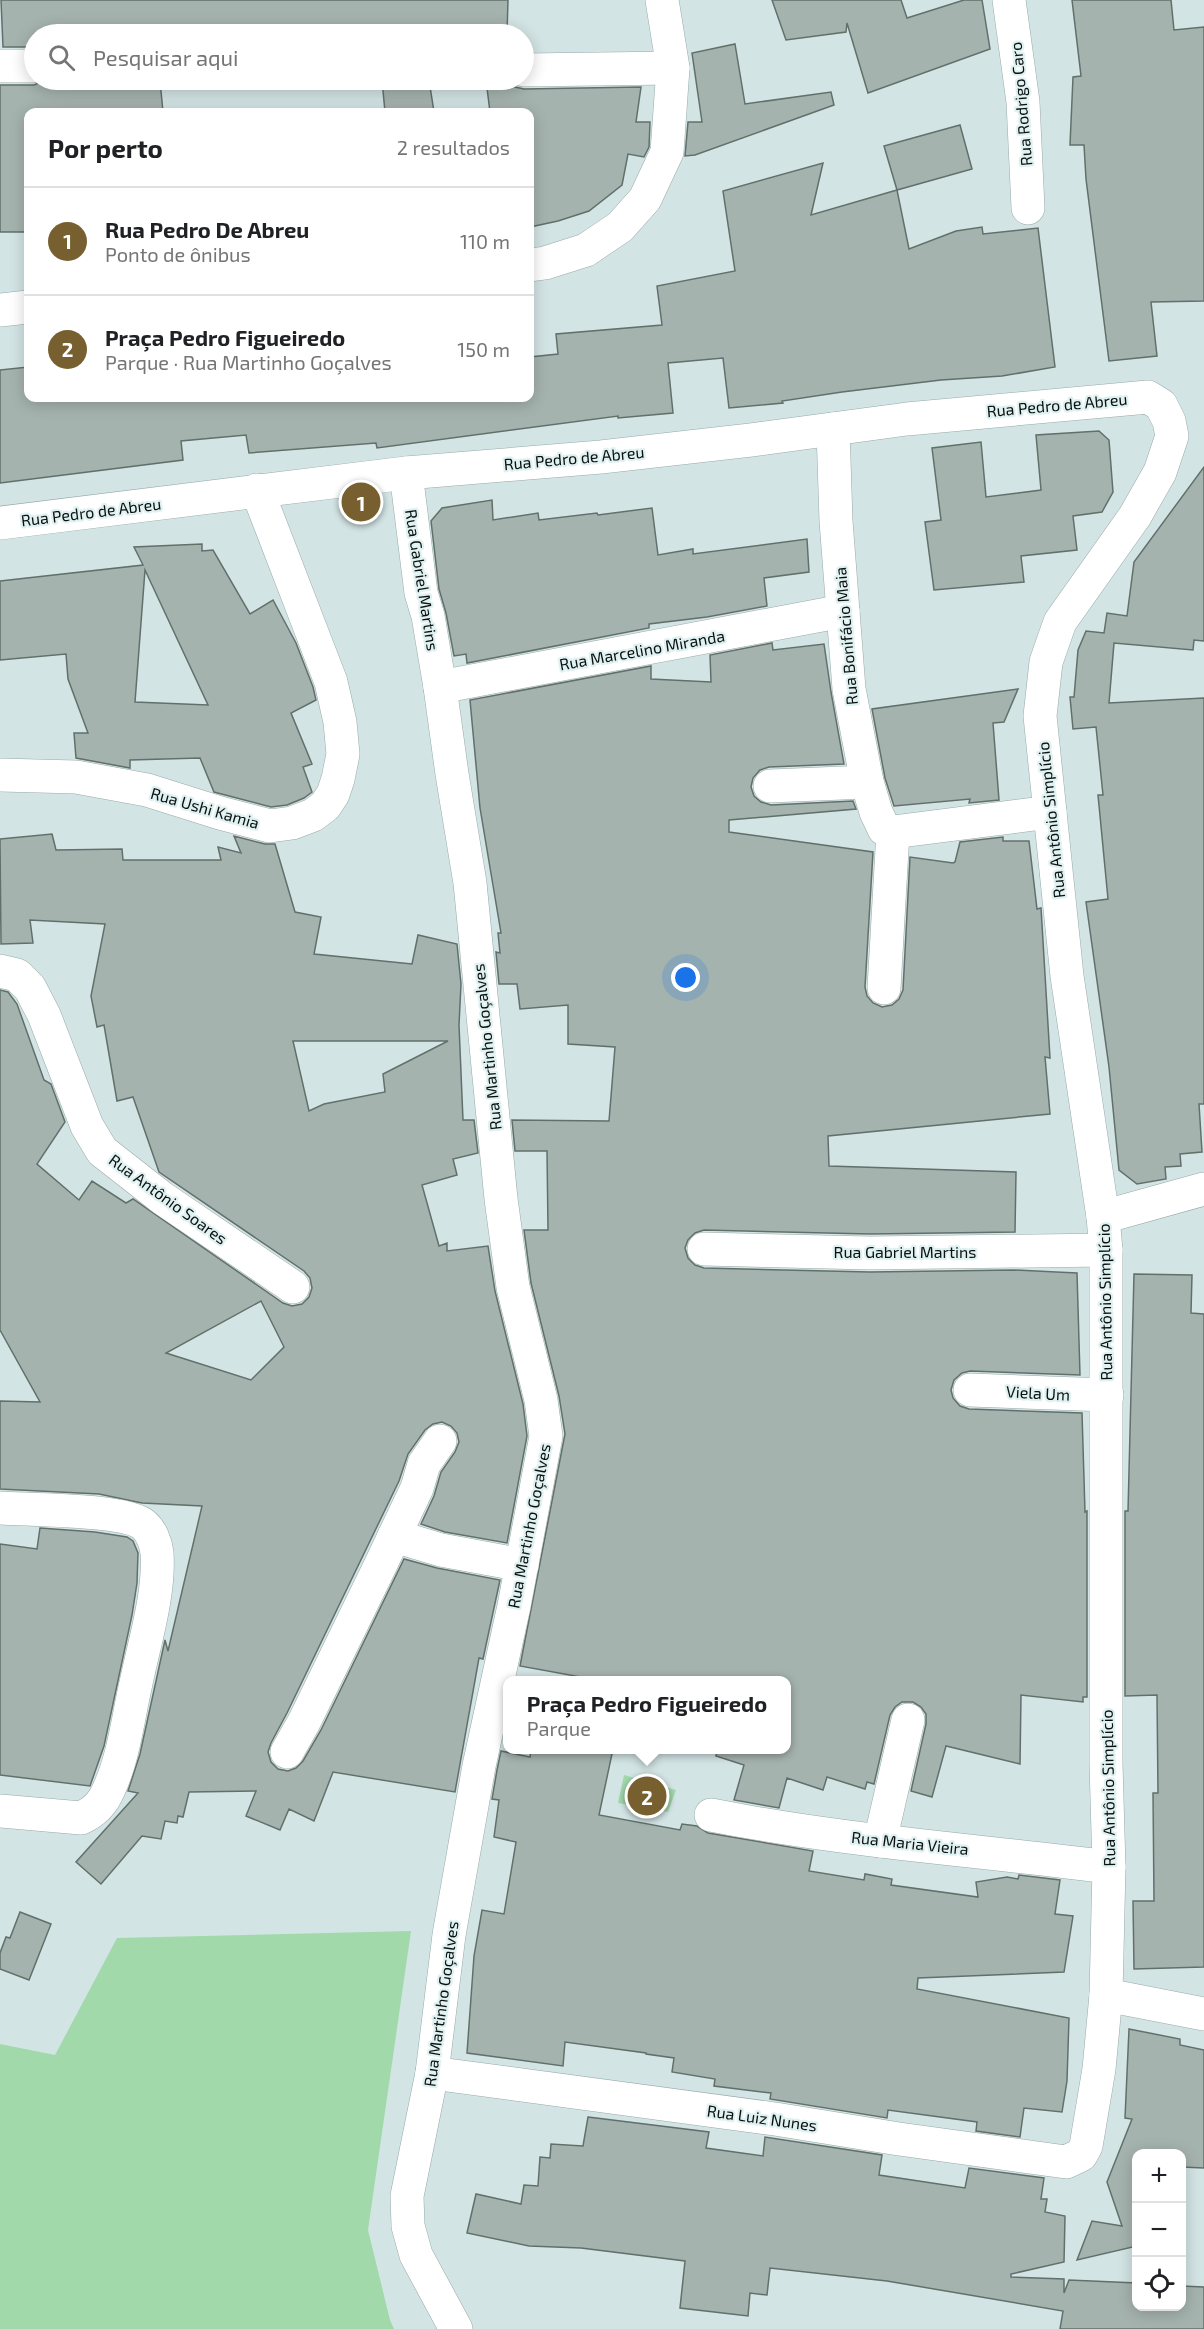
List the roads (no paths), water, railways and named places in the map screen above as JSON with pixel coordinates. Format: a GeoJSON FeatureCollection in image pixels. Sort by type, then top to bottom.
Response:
{"type":"FeatureCollection","features":[{"type":"Feature","properties":{"kind":"street"},"geometry":{"type":"LineString","coordinates":[[534,264],[585,250],[620,228],[645,200],[667,152],[673,68],[662,0]]}},
{"type":"Feature","properties":{"kind":"street","name":"Rua Rodrigo Caro"},"geometry":{"type":"LineString","coordinates":[[1009,0],[1023,102],[1028,208]]}},
{"type":"Feature","properties":{"kind":"street"},"geometry":{"type":"LineString","coordinates":[[0,66],[24,66]]}},
{"type":"Feature","properties":{"kind":"street"},"geometry":{"type":"LineString","coordinates":[[534,70],[673,68]]}},
{"type":"Feature","properties":{"kind":"street"},"geometry":{"type":"LineString","coordinates":[[0,310],[24,307]]}},
{"type":"Feature","properties":{"kind":"street","name":"Rua Pedro de Abreu"},"geometry":{"type":"LineString","coordinates":[[0,523],[405,473],[601,457],[907,419],[1148,397]]}},
{"type":"Feature","properties":{"kind":"street","name":"Rua Antônio Simplício"},"geometry":{"type":"LineString","coordinates":[[1086,2146],[1099,2069],[1106,1995],[1109,1867],[1106,1764],[1106,1250],[1067,976],[1041,716],[1046,662],[1060,622],[1135,516],[1160,472],[1172,436],[1169,421],[1161,405],[1148,397]]}},
{"type":"Feature","properties":{"kind":"street","name":"Rua Bonifácio Maia"},"geometry":{"type":"LineString","coordinates":[[833,429],[836,521],[849,689],[867,782],[879,822],[884,829],[893,832]]}},
{"type":"Feature","properties":{"kind":"street","name":"Rua Gabriel Martins"},"geometry":{"type":"LineString","coordinates":[[405,473],[421,593],[428,616],[440,687]]}},
{"type":"Feature","properties":{"kind":"street","name":"Rua Ushi Kamia"},"geometry":{"type":"LineString","coordinates":[[0,775],[76,777],[147,790],[270,826],[292,823],[313,815],[325,806],[333,794],[343,754],[340,722],[332,682],[258,490]]}},
{"type":"Feature","properties":{"kind":"street","name":"Rua Marcelino Miranda"},"geometry":{"type":"LineString","coordinates":[[440,687],[843,611]]}},
{"type":"Feature","properties":{"kind":"street","name":"Rua Martinho Goçalves"},"geometry":{"type":"LineString","coordinates":[[440,687],[470,884],[501,1199],[513,1287],[541,1400],[546,1436],[522,1565],[479,1767],[449,1935],[432,2073],[406,2196],[408,2226],[416,2255],[456,2329]]}},
{"type":"Feature","properties":{"kind":"street"},"geometry":{"type":"LineString","coordinates":[[770,786],[867,782]]}},
{"type":"Feature","properties":{"kind":"street"},"geometry":{"type":"LineString","coordinates":[[884,988],[893,832],[1050,812]]}},
{"type":"Feature","properties":{"kind":"street","name":"Rua Antônio Soares"},"geometry":{"type":"LineString","coordinates":[[0,971],[17,975],[30,988],[52,1035],[87,1126],[102,1151],[162,1198],[293,1287]]}},
{"type":"Feature","properties":{"kind":"street"},"geometry":{"type":"LineString","coordinates":[[1103,1217],[1204,1189]]}},
{"type":"Feature","properties":{"kind":"street","name":"Rua Gabriel Martins"},"geometry":{"type":"LineString","coordinates":[[704,1249],[870,1253],[1106,1250]]}},
{"type":"Feature","properties":{"kind":"street","name":"Viela Um"},"geometry":{"type":"LineString","coordinates":[[970,1390],[1107,1395]]}},
{"type":"Feature","properties":{"kind":"street"},"geometry":{"type":"LineString","coordinates":[[287,1752],[304,1722],[417,1488],[424,1464],[440,1441]]}},
{"type":"Feature","properties":{"kind":"street"},"geometry":{"type":"LineString","coordinates":[[0,1508],[127,1517],[144,1524],[151,1534],[157,1551],[153,1596],[118,1764],[109,1791],[92,1813],[81,1818],[0,1811]]}},
{"type":"Feature","properties":{"kind":"street"},"geometry":{"type":"LineString","coordinates":[[394,1536],[441,1550],[522,1565]]}},
{"type":"Feature","properties":{"kind":"street"},"geometry":{"type":"LineString","coordinates":[[880,1841],[908,1720]]}},
{"type":"Feature","properties":{"kind":"street","name":"Rua Maria Vieira"},"geometry":{"type":"LineString","coordinates":[[711,1815],[880,1841],[1109,1867]]}},
{"type":"Feature","properties":{"kind":"street"},"geometry":{"type":"LineString","coordinates":[[1106,1995],[1204,2014]]}},
{"type":"Feature","properties":{"kind":"street","name":"Rua Luiz Nunes"},"geometry":{"type":"LineString","coordinates":[[432,2073],[764,2117],[1065,2162],[1081,2155],[1086,2146]]}},
{"type":"Feature","properties":{"kind":"place","name":"Rua Pedro De Abreu"},"geometry":{"type":"Point","coordinates":[361,502]}},
{"type":"Feature","properties":{"kind":"place","name":"Praça Pedro Figueiredo"},"geometry":{"type":"Point","coordinates":[647,1796]}}]}
